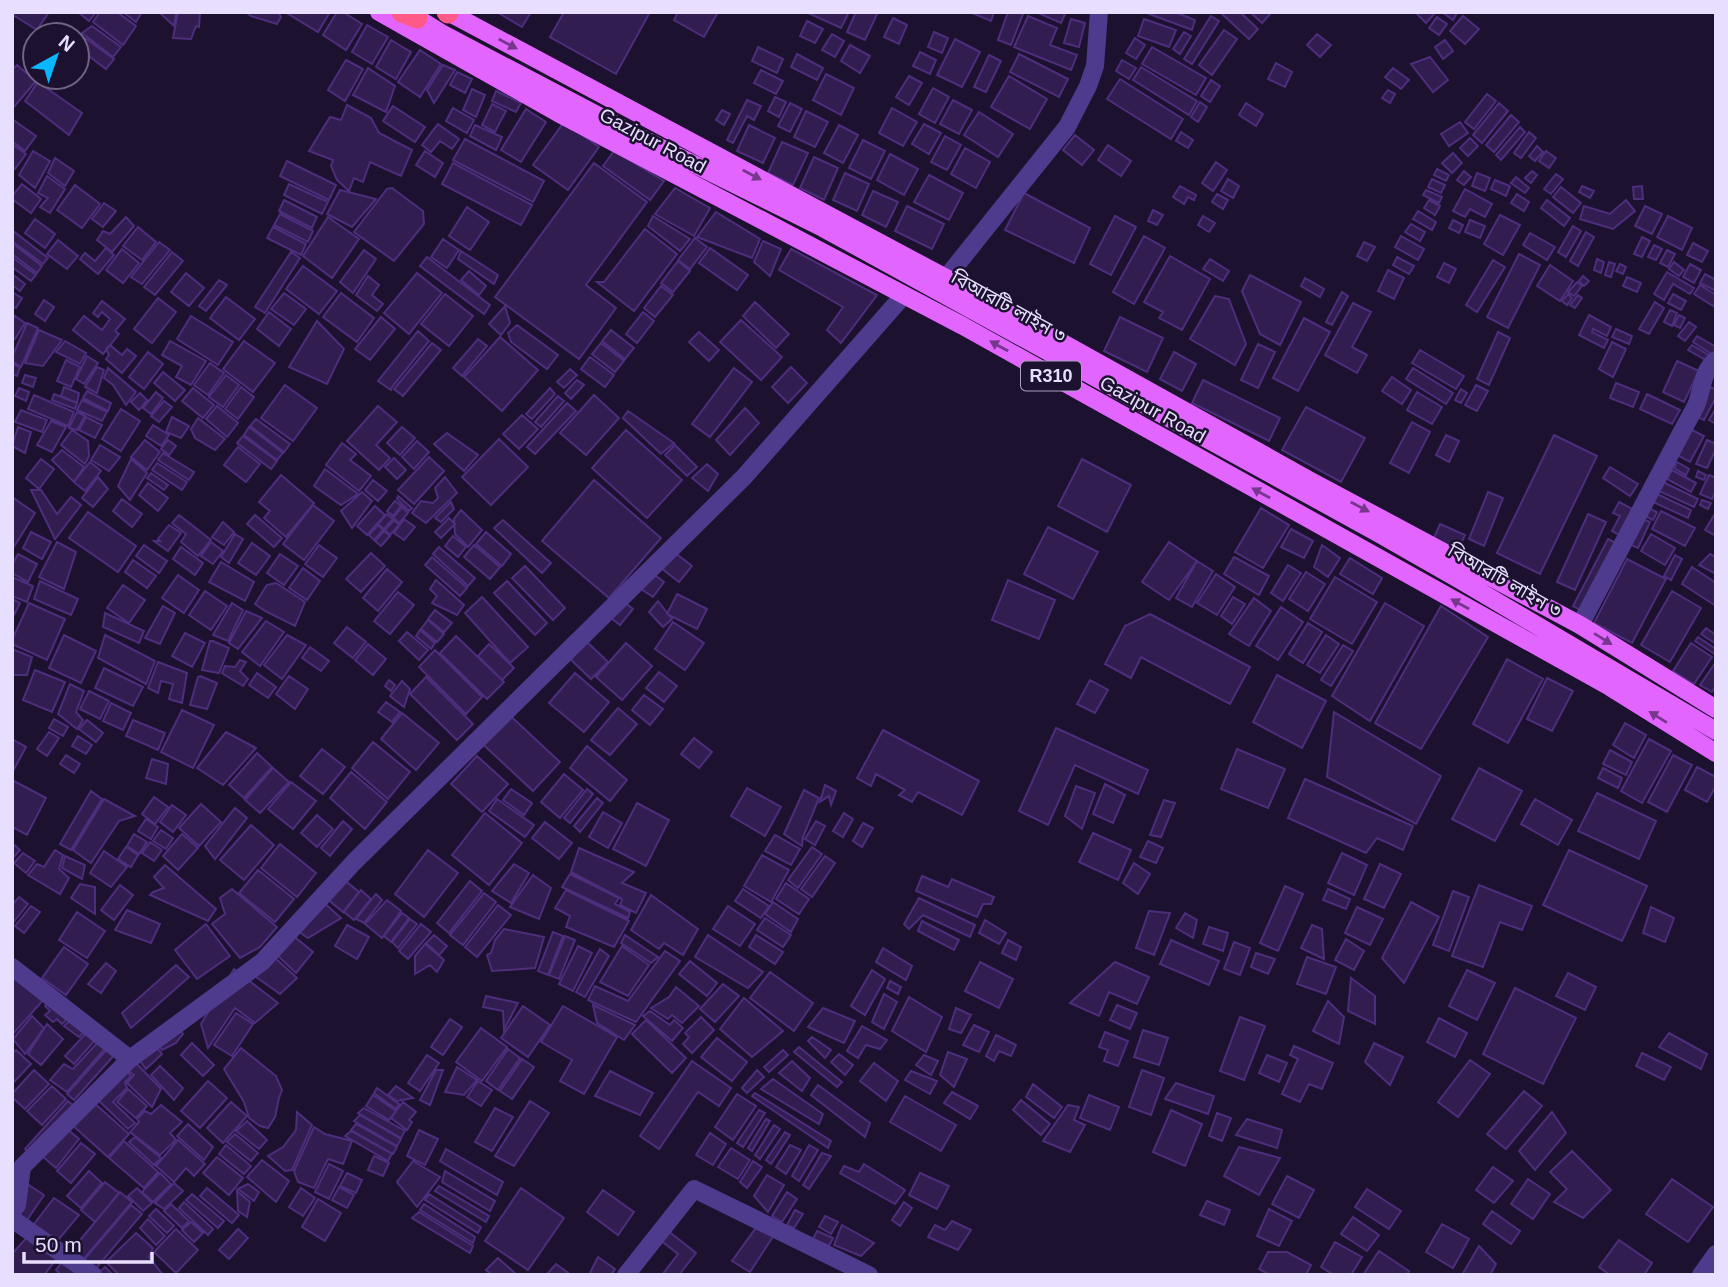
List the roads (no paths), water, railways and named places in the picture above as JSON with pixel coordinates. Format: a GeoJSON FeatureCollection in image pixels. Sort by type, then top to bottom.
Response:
{"type":"FeatureCollection","features":[{"type":"Feature","properties":{"kind":"main road","name":"Gazipur Road"},"geometry":{"type":"LineString","coordinates":[[379,12],[558,113],[975,333],[1609,687],[1716,753]]}},
{"type":"Feature","properties":{"kind":"main road","name":"Gazipur Road"},"geometry":{"type":"LineString","coordinates":[[448,12],[946,278],[1297,474],[1580,625],[1716,709]]}},
{"type":"Feature","properties":{"kind":"main road","name":"বিআরটি লাইন ৩"},"geometry":{"type":"LineString","coordinates":[[411,14],[452,39],[621,127],[823,228],[1472,586],[1716,731]]}},
{"type":"Feature","properties":{"kind":"street"},"geometry":{"type":"LineString","coordinates":[[946,278],[1067,127],[1095,66],[1099,12]]}},
{"type":"Feature","properties":{"kind":"street"},"geometry":{"type":"LineString","coordinates":[[12,1210],[17,1205],[22,1167],[130,1059],[262,962],[354,862],[744,477],[903,296]]}},
{"type":"Feature","properties":{"kind":"street"},"geometry":{"type":"LineString","coordinates":[[1580,625],[1686,424],[1697,402],[1702,381],[1712,362],[1716,360]]}},
{"type":"Feature","properties":{"kind":"street"},"geometry":{"type":"LineString","coordinates":[[12,967],[130,1059]]}},
{"type":"Feature","properties":{"kind":"street"},"geometry":{"type":"LineString","coordinates":[[626,1275],[694,1189],[869,1275]]}},
{"type":"Feature","properties":{"kind":"street"},"geometry":{"type":"LineString","coordinates":[[12,1219],[93,1275]]}},
{"type":"Feature","properties":{"kind":"street"},"geometry":{"type":"LineString","coordinates":[[1701,1275],[1716,1254]]}}]}
